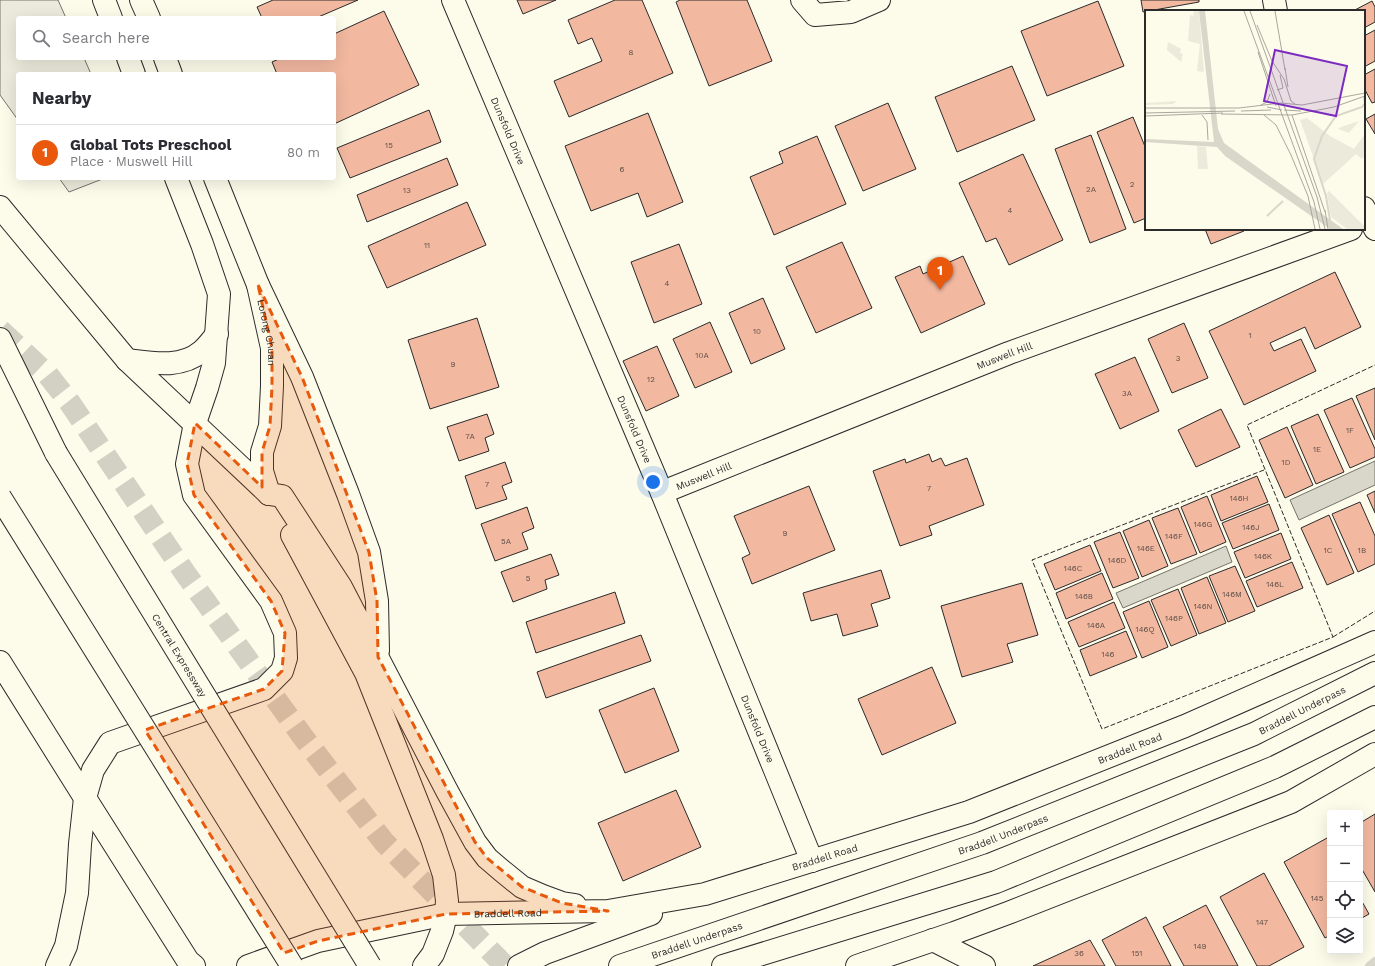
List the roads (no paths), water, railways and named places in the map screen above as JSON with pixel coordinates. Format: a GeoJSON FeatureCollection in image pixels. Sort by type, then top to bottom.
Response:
{"type":"FeatureCollection","features":[{"type":"Feature","properties":{"kind":"main road"},"geometry":{"type":"LineString","coordinates":[[104,0],[110,16]]}},
{"type":"Feature","properties":{"kind":"main road"},"geometry":{"type":"LineString","coordinates":[[141,0],[147,16]]}},
{"type":"Feature","properties":{"kind":"main road","name":"Dunsfold Drive"},"geometry":{"type":"LineString","coordinates":[[453,0],[662,494],[812,861]]}},
{"type":"Feature","properties":{"kind":"main road"},"geometry":{"type":"LineString","coordinates":[[802,0],[815,15],[851,12],[879,0]]}},
{"type":"Feature","properties":{"kind":"main road"},"geometry":{"type":"LineString","coordinates":[[1274,0],[1276,10]]}},
{"type":"Feature","properties":{"kind":"main road"},"geometry":{"type":"LineString","coordinates":[[129,60],[133,72]]}},
{"type":"Feature","properties":{"kind":"main road"},"geometry":{"type":"LineString","coordinates":[[166,60],[170,72]]}},
{"type":"Feature","properties":{"kind":"main road"},"geometry":{"type":"LineString","coordinates":[[58,966],[66,946],[77,893],[85,798],[92,770],[110,743],[264,689],[282,671],[286,658],[285,633],[271,601],[194,495],[187,464],[195,423],[208,388],[214,363],[219,294],[202,244],[177,180]]}},
{"type":"Feature","properties":{"kind":"main road","name":"Lorong Chuan"},"geometry":{"type":"LineString","coordinates":[[216,180],[258,285],[272,348],[270,426],[262,452],[262,471],[269,494]]}},
{"type":"Feature","properties":{"kind":"main road"},"geometry":{"type":"LineString","coordinates":[[0,207],[127,360],[269,494],[366,673],[432,839],[444,875],[447,892],[446,914],[438,944],[424,966]]}},
{"type":"Feature","properties":{"kind":"main road","name":"Muswell Hill"},"geometry":{"type":"LineString","coordinates":[[662,494],[680,485],[1009,353],[1348,230]]}},
{"type":"Feature","properties":{"kind":"main road"},"geometry":{"type":"LineString","coordinates":[[258,285],[302,377],[370,552],[377,601],[378,656]]}},
{"type":"Feature","properties":{"kind":"main road"},"geometry":{"type":"LineString","coordinates":[[127,360],[161,364],[183,362],[202,351],[216,334]]}},
{"type":"Feature","properties":{"kind":"main road","name":"Central Expressway"},"geometry":{"type":"LineString","coordinates":[[0,339],[56,453],[370,966]]}},
{"type":"Feature","properties":{"kind":"main road"},"geometry":{"type":"LineString","coordinates":[[269,494],[282,496],[341,587],[447,792],[475,842],[487,858],[522,887],[562,903],[608,911]]}},
{"type":"Feature","properties":{"kind":"main road"},"geometry":{"type":"LineString","coordinates":[[0,497],[292,966]]}},
{"type":"Feature","properties":{"kind":"main road","name":"Braddell Road"},"geometry":{"type":"LineString","coordinates":[[248,966],[318,941],[446,914],[608,911],[705,894],[969,812],[1185,726],[1375,642]]}},
{"type":"Feature","properties":{"kind":"main road"},"geometry":{"type":"LineString","coordinates":[[0,662],[184,954],[194,966]]}},
{"type":"Feature","properties":{"kind":"main road","name":"Braddell Underpass"},"geometry":{"type":"LineString","coordinates":[[620,966],[982,843],[1254,734],[1375,673]]}},
{"type":"Feature","properties":{"kind":"main road"},"geometry":{"type":"LineString","coordinates":[[723,966],[996,882],[1275,767],[1375,717]]}},
{"type":"Feature","properties":{"kind":"main road"},"geometry":{"type":"LineString","coordinates":[[861,965],[1008,913],[1291,802],[1375,754]]}},
{"type":"Feature","properties":{"kind":"main road"},"geometry":{"type":"LineString","coordinates":[[519,966],[545,953],[705,894]]}},
{"type":"Feature","properties":{"kind":"main road"},"geometry":{"type":"LineString","coordinates":[[933,940],[984,966]]}},
{"type":"Feature","properties":{"kind":"waterway"},"geometry":{"type":"LineString","coordinates":[[1369,966],[1375,961]]}},
{"type":"Feature","properties":{"kind":"tunnel"},"geometry":{"type":"LineString","coordinates":[[0,330],[48,375],[70,403],[185,573],[303,737],[384,842],[505,966]]}},
{"type":"Feature","properties":{"kind":"place","name":"Global Tots Preschool"},"geometry":{"type":"Point","coordinates":[940,290]}}]}
